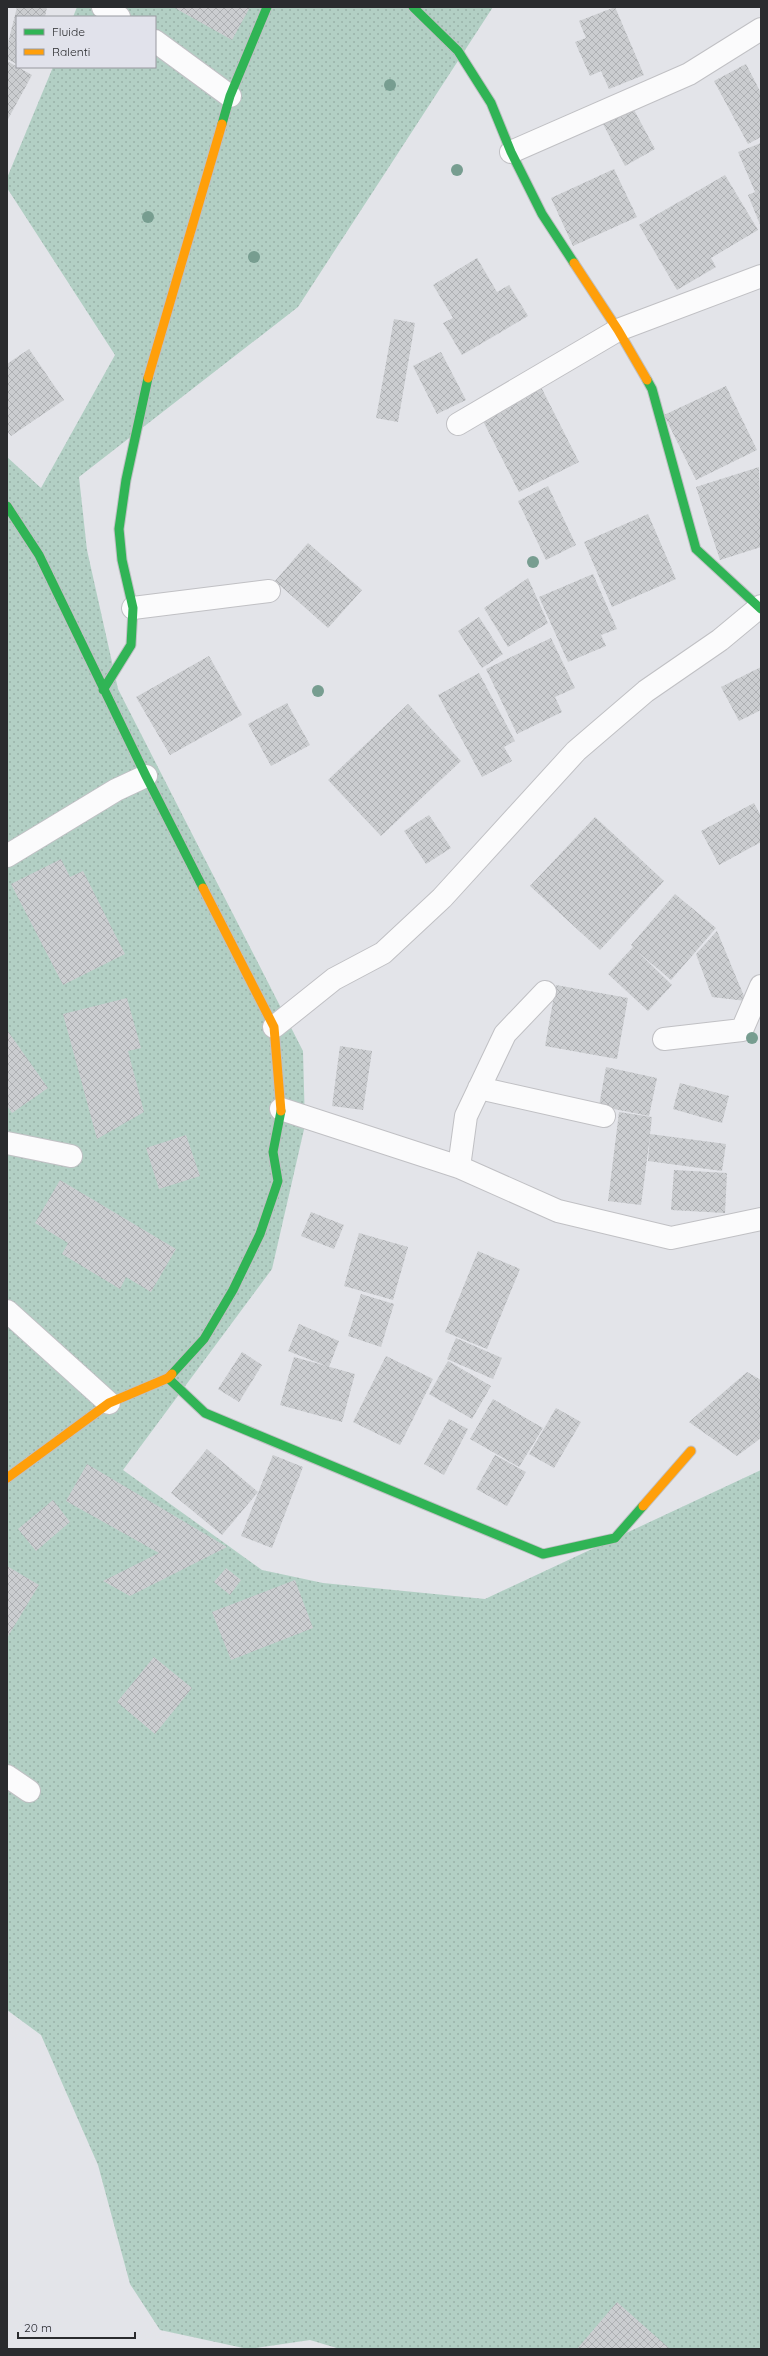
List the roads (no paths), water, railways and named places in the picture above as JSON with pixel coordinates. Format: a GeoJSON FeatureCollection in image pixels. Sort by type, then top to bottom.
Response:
{"type":"FeatureCollection","features":[{"type":"Feature","properties":{"kind":"street"},"geometry":{"type":"LineString","coordinates":[[104,7],[117,16]]}},
{"type":"Feature","properties":{"kind":"street"},"geometry":{"type":"LineString","coordinates":[[103,690],[131,645],[133,608],[122,560],[119,529],[126,480],[150,373],[230,96],[267,7]]}},
{"type":"Feature","properties":{"kind":"street"},"geometry":{"type":"LineString","coordinates":[[274,1027],[334,979],[383,952],[442,898],[576,751],[646,691],[720,640],[761,608],[696,549],[652,389],[618,330],[542,214],[511,152],[491,102],[458,51],[413,7]]}},
{"type":"Feature","properties":{"kind":"street"},"geometry":{"type":"LineString","coordinates":[[511,152],[689,74],[761,30]]}},
{"type":"Feature","properties":{"kind":"street"},"geometry":{"type":"LineString","coordinates":[[156,42],[230,96]]}},
{"type":"Feature","properties":{"kind":"street"},"geometry":{"type":"LineString","coordinates":[[458,424],[618,330],[761,276]]}},
{"type":"Feature","properties":{"kind":"street"},"geometry":{"type":"LineString","coordinates":[[7,506],[39,555],[103,690],[274,1027],[281,1109],[273,1152],[278,1181],[260,1234],[233,1290],[204,1339],[168,1378],[109,1403],[7,1478]]}},
{"type":"Feature","properties":{"kind":"street"},"geometry":{"type":"LineString","coordinates":[[133,608],[269,591]]}},
{"type":"Feature","properties":{"kind":"street"},"geometry":{"type":"LineString","coordinates":[[7,856],[116,790],[146,776]]}},
{"type":"Feature","properties":{"kind":"street"},"geometry":{"type":"LineString","coordinates":[[664,1039],[742,1030],[761,986]]}},
{"type":"Feature","properties":{"kind":"street"},"geometry":{"type":"LineString","coordinates":[[459,1166],[466,1116],[505,1034],[545,992]]}},
{"type":"Feature","properties":{"kind":"street"},"geometry":{"type":"LineString","coordinates":[[479,1088],[604,1116]]}},
{"type":"Feature","properties":{"kind":"street"},"geometry":{"type":"LineString","coordinates":[[281,1109],[459,1166],[558,1211],[671,1238],[761,1219]]}},
{"type":"Feature","properties":{"kind":"street"},"geometry":{"type":"LineString","coordinates":[[7,1143],[71,1156]]}},
{"type":"Feature","properties":{"kind":"street"},"geometry":{"type":"LineString","coordinates":[[7,1311],[109,1403]]}},
{"type":"Feature","properties":{"kind":"street"},"geometry":{"type":"LineString","coordinates":[[168,1378],[206,1413],[543,1554],[615,1538],[691,1452]]}},
{"type":"Feature","properties":{"kind":"street"},"geometry":{"type":"LineString","coordinates":[[7,1776],[29,1791]]}}]}
